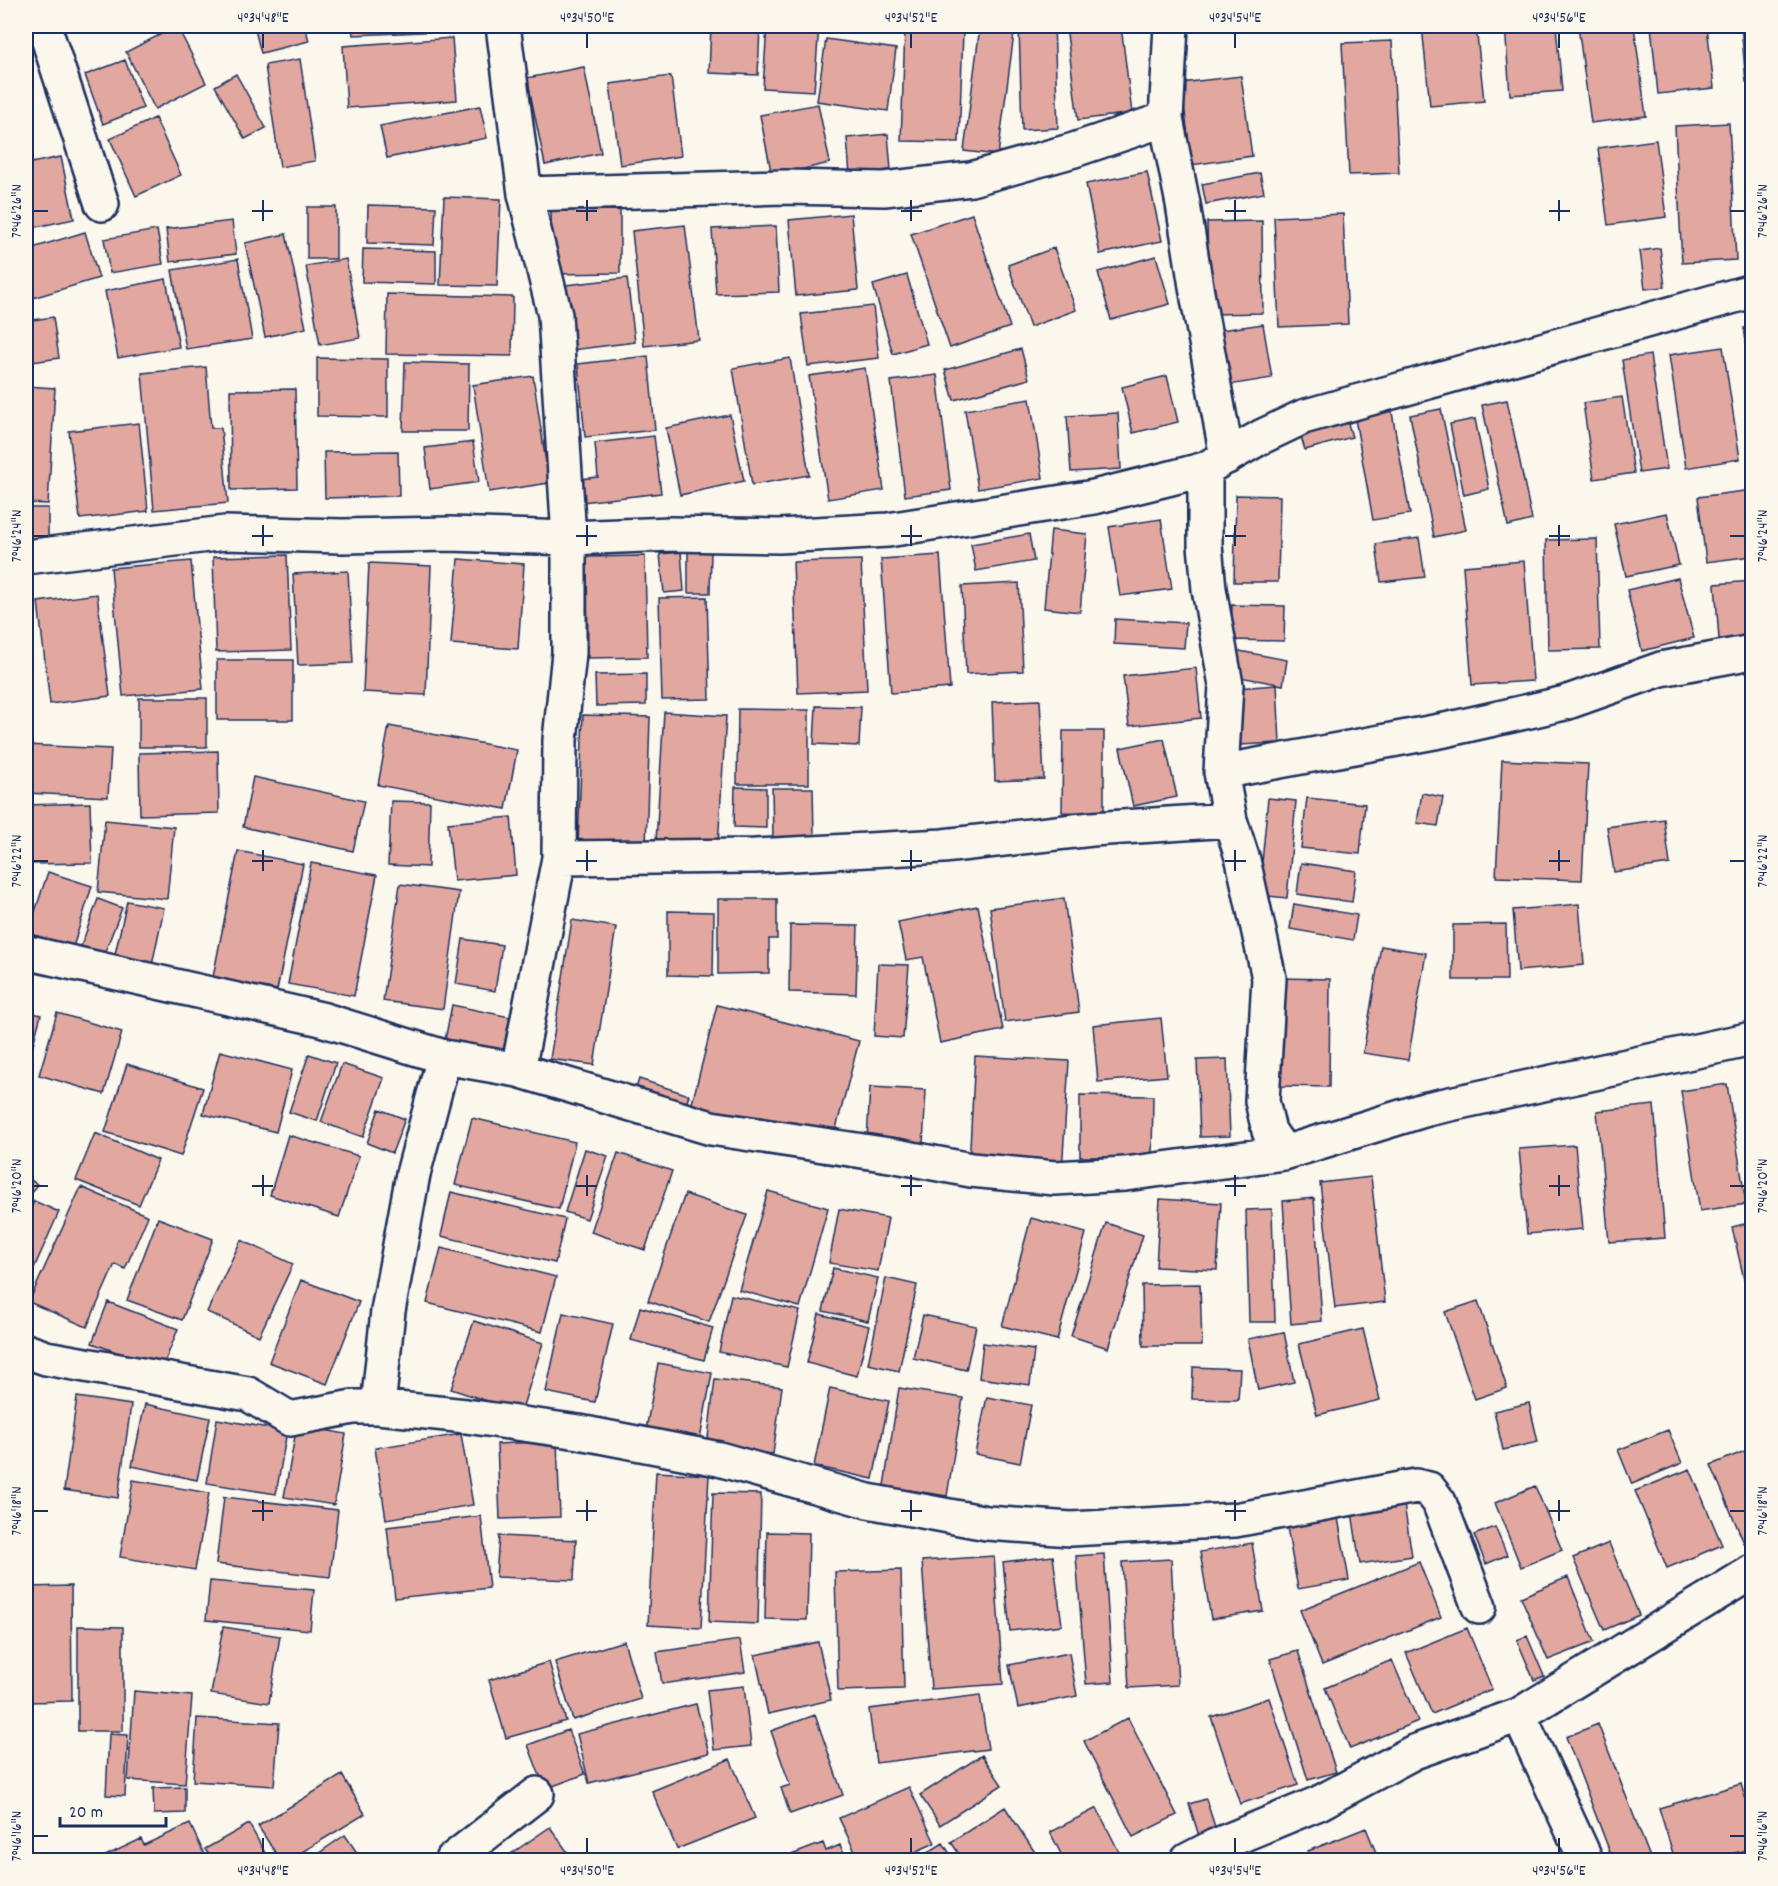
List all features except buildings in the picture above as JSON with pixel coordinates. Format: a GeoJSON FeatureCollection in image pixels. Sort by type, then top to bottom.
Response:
{"type":"FeatureCollection","features":[{"type":"Feature","properties":{"kind":"street"},"geometry":{"type":"LineString","coordinates":[[44,26],[102,204]]}},
{"type":"Feature","properties":{"kind":"street"},"geometry":{"type":"LineString","coordinates":[[503,26],[525,194],[555,315],[568,538],[568,652],[560,740],[559,858],[518,1070]]}},
{"type":"Feature","properties":{"kind":"street"},"geometry":{"type":"LineString","coordinates":[[1171,26],[1166,119],[1216,463],[1205,545],[1209,589],[1226,685],[1221,772],[1230,820],[1243,860],[1269,978],[1262,1101],[1269,1131],[1284,1153]]}},
{"type":"Feature","properties":{"kind":"street"},"geometry":{"type":"LineString","coordinates":[[525,194],[632,193],[785,187],[884,189],[971,179],[1074,150],[1166,119]]}},
{"type":"Feature","properties":{"kind":"street"},"geometry":{"type":"LineString","coordinates":[[26,557],[225,533],[342,536],[450,534],[568,538],[671,534],[779,536],[888,530],[1094,497],[1216,463],[1261,437],[1303,417],[1752,291]]}},
{"type":"Feature","properties":{"kind":"street"},"geometry":{"type":"LineString","coordinates":[[1221,772],[1445,730],[1554,705],[1661,669],[1752,651]]}},
{"type":"Feature","properties":{"kind":"street"},"geometry":{"type":"LineString","coordinates":[[559,858],[755,856],[943,846],[1092,829],[1230,820]]}},
{"type":"Feature","properties":{"kind":"street"},"geometry":{"type":"LineString","coordinates":[[29,953],[321,1019],[444,1057],[518,1070],[711,1128],[897,1156],[971,1170],[1055,1178],[1125,1174],[1284,1153],[1427,1109],[1752,1039]]}},
{"type":"Feature","properties":{"kind":"street"},"geometry":{"type":"LineString","coordinates":[[378,1407],[388,1311],[413,1174],[444,1057]]}},
{"type":"Feature","properties":{"kind":"street"},"geometry":{"type":"LineString","coordinates":[[26,1351],[46,1358],[248,1394],[290,1419],[353,1407],[378,1407],[466,1416],[591,1434],[718,1459],[868,1501],[987,1523],[1071,1529],[1235,1520],[1416,1486],[1429,1489],[1439,1502],[1479,1607]]}},
{"type":"Feature","properties":{"kind":"street"},"geometry":{"type":"LineString","coordinates":[[1188,1860],[1215,1846],[1320,1803],[1414,1752],[1519,1715],[1752,1572]]}},
{"type":"Feature","properties":{"kind":"street"},"geometry":{"type":"LineString","coordinates":[[1519,1715],[1586,1860]]}},
{"type":"Feature","properties":{"kind":"street"},"geometry":{"type":"LineString","coordinates":[[453,1860],[537,1794]]}}]}
